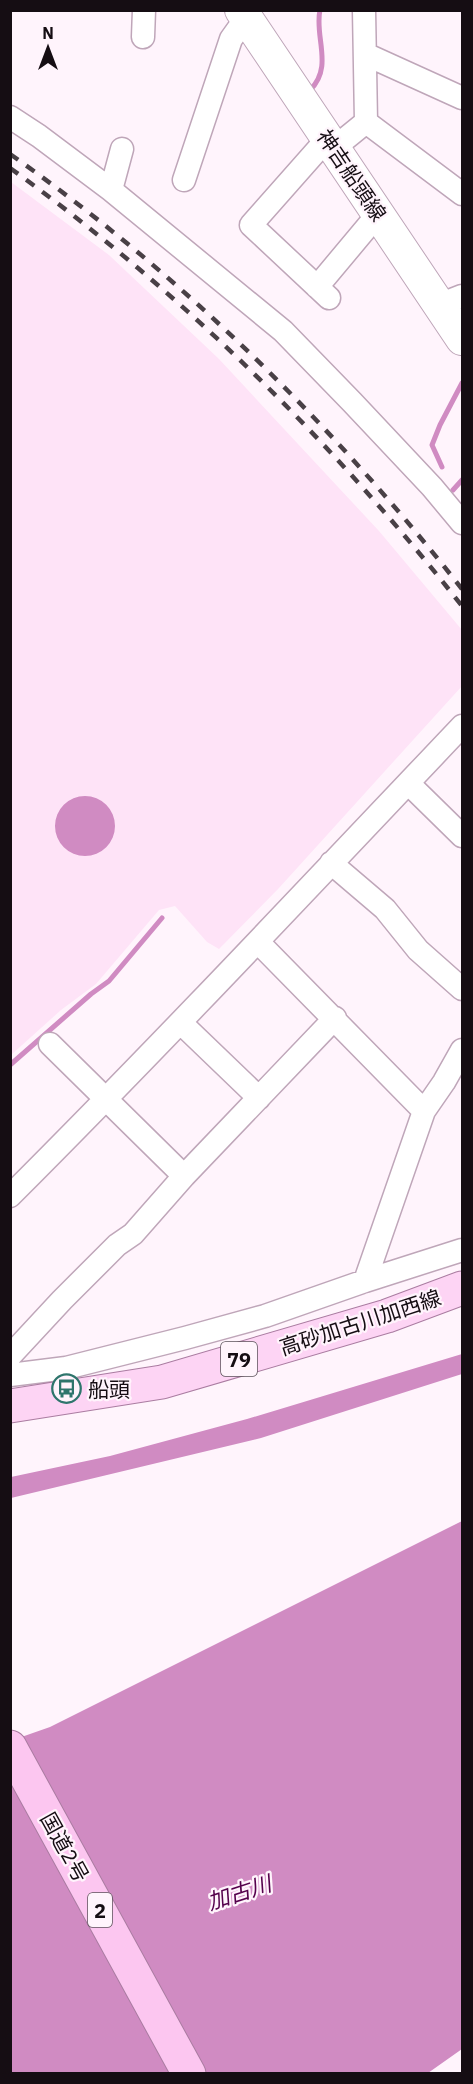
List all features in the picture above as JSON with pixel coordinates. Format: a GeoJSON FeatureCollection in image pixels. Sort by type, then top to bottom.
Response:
{"type":"FeatureCollection","features":[{"type":"Feature","properties":{"kind":"highway","name":"国道2号"},"geometry":{"type":"LineString","coordinates":[[10,1747],[189,2073]]}},
{"type":"Feature","properties":{"kind":"main road","name":"神吉船頭線"},"geometry":{"type":"LineString","coordinates":[[244,14],[378,214],[451,301],[462,339]]}},
{"type":"Feature","properties":{"kind":"main road","name":"高砂加古川加西線"},"geometry":{"type":"LineString","coordinates":[[10,1406],[162,1382],[387,1316],[462,1288]]}},
{"type":"Feature","properties":{"kind":"street"},"geometry":{"type":"LineString","coordinates":[[143,37],[144,10]]}},
{"type":"Feature","properties":{"kind":"street"},"geometry":{"type":"LineString","coordinates":[[364,10],[366,122]]}},
{"type":"Feature","properties":{"kind":"street"},"geometry":{"type":"LineString","coordinates":[[184,180],[231,39],[244,14]]}},
{"type":"Feature","properties":{"kind":"street"},"geometry":{"type":"LineString","coordinates":[[365,54],[462,98]]}},
{"type":"Feature","properties":{"kind":"street"},"geometry":{"type":"LineString","coordinates":[[10,117],[111,190],[283,331],[374,425],[462,523]]}},
{"type":"Feature","properties":{"kind":"street"},"geometry":{"type":"LineString","coordinates":[[366,122],[330,143],[251,225],[323,293],[378,214]]}},
{"type":"Feature","properties":{"kind":"street"},"geometry":{"type":"LineString","coordinates":[[366,122],[462,194]]}},
{"type":"Feature","properties":{"kind":"street"},"geometry":{"type":"LineString","coordinates":[[111,190],[122,149]]}},
{"type":"Feature","properties":{"kind":"street"},"geometry":{"type":"LineString","coordinates":[[10,1196],[181,1023],[462,726]]}},
{"type":"Feature","properties":{"kind":"street"},"geometry":{"type":"LineString","coordinates":[[408,783],[462,836]]}},
{"type":"Feature","properties":{"kind":"street"},"geometry":{"type":"LineString","coordinates":[[331,862],[385,909],[418,950],[462,989]]}},
{"type":"Feature","properties":{"kind":"street"},"geometry":{"type":"LineString","coordinates":[[258,942],[424,1111]]}},
{"type":"Feature","properties":{"kind":"street"},"geometry":{"type":"LineString","coordinates":[[10,1356],[117,1245],[133,1234],[184,1176],[335,1018]]}},
{"type":"Feature","properties":{"kind":"street"},"geometry":{"type":"LineString","coordinates":[[181,1023],[259,1098]]}},
{"type":"Feature","properties":{"kind":"street"},"geometry":{"type":"LineString","coordinates":[[50,1044],[184,1176]]}},
{"type":"Feature","properties":{"kind":"street"},"geometry":{"type":"LineString","coordinates":[[365,1281],[424,1111],[462,1050]]}},
{"type":"Feature","properties":{"kind":"street"},"geometry":{"type":"LineString","coordinates":[[10,1375],[66,1368],[265,1316],[462,1250]]}},
{"type":"Feature","properties":{"kind":"shaded area"},"geometry":{"type":"Polygon","coordinates":[[[11,182],[109,255],[219,359],[379,531],[462,630],[462,686],[279,888],[219,949],[207,942],[175,906],[159,910],[96,984],[61,1010],[11,1055],[11,182]]]}},
{"type":"Feature","properties":{"kind":"water"},"geometry":{"type":"Polygon","coordinates":[[[85,796],[102,801],[110,809],[115,826],[110,843],[102,851],[85,856],[68,851],[60,843],[55,826],[60,809],[68,801],[85,796]]]}},
{"type":"Feature","properties":{"kind":"water"},"geometry":{"type":"Polygon","coordinates":[[[462,1354],[462,1374],[261,1438],[11,1498],[11,1477],[110,1456],[247,1419],[462,1354]]]}},
{"type":"Feature","properties":{"kind":"water","name":"加古川"},"geometry":{"type":"Polygon","coordinates":[[[462,1521],[462,2049],[428,2073],[11,2073],[10,1741],[50,1727],[462,1521]]]}},
{"type":"Feature","properties":{"kind":"waterway"},"geometry":{"type":"LineString","coordinates":[[310,90],[321,71],[320,10]]}},
{"type":"Feature","properties":{"kind":"waterway"},"geometry":{"type":"LineString","coordinates":[[442,467],[432,445],[462,383]]}},
{"type":"Feature","properties":{"kind":"waterway"},"geometry":{"type":"LineString","coordinates":[[453,490],[462,480]]}},
{"type":"Feature","properties":{"kind":"waterway"},"geometry":{"type":"LineString","coordinates":[[10,1065],[109,981],[162,918]]}},
{"type":"Feature","properties":{"kind":"railway"},"geometry":{"type":"LineString","coordinates":[[10,154],[135,250],[252,355],[361,469],[462,589]]}},
{"type":"Feature","properties":{"kind":"railway"},"geometry":{"type":"LineString","coordinates":[[10,168],[134,265],[251,371],[361,485],[462,606]]}},
{"type":"Feature","properties":{"kind":"place","name":"船頭"},"geometry":{"type":"Point","coordinates":[67,1389]}}]}
